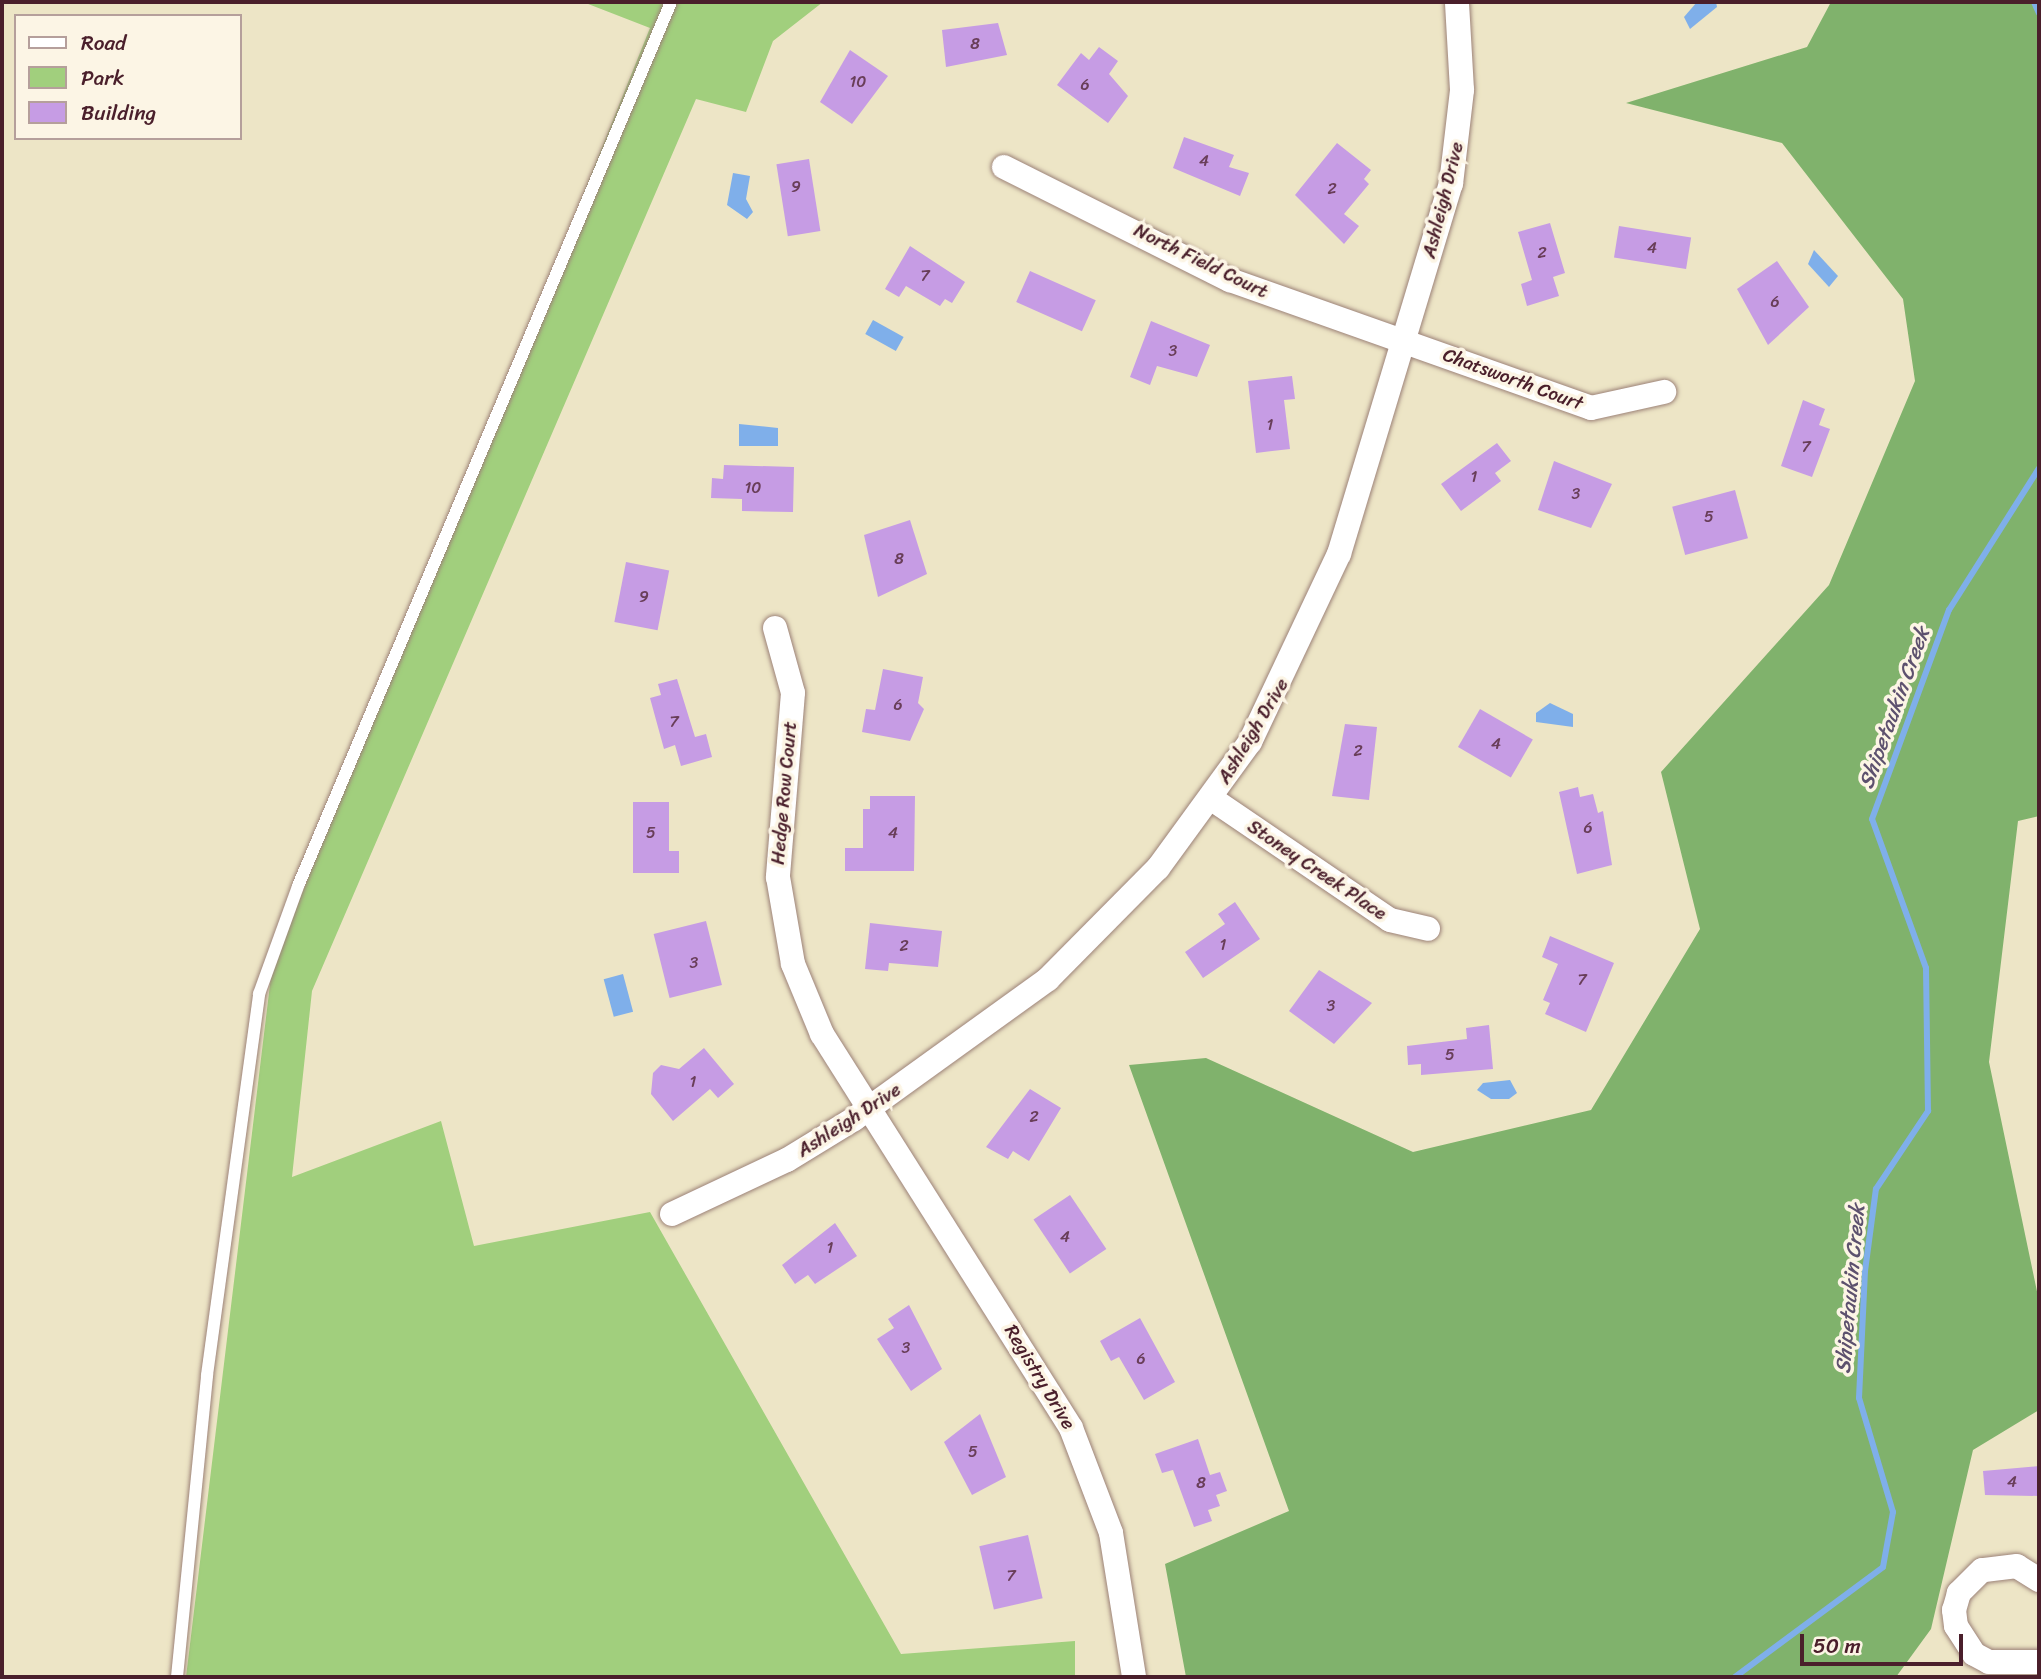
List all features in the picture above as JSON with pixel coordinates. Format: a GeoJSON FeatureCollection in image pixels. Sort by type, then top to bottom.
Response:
{"type":"FeatureCollection","features":[{"type":"Feature","properties":{"kind":"street","name":"Ashleigh Drive"},"geometry":{"type":"LineString","coordinates":[[673,1214],[787,1160],[869,1109],[1048,979],[1158,868],[1212,799],[1250,742],[1313,618],[1404,341],[1459,133],[1457,2]]}},
{"type":"Feature","properties":{"kind":"street","name":"North Field Court"},"geometry":{"type":"LineString","coordinates":[[1004,167],[1230,280],[1404,341]]}},
{"type":"Feature","properties":{"kind":"street","name":"Chatsworth Court"},"geometry":{"type":"LineString","coordinates":[[1404,341],[1591,408],[1664,392]]}},
{"type":"Feature","properties":{"kind":"street","name":"Hedge Row Court"},"geometry":{"type":"LineString","coordinates":[[775,628],[793,693],[778,832],[782,921],[806,1000],[869,1109]]}},
{"type":"Feature","properties":{"kind":"street","name":"Stoney Creek Place"},"geometry":{"type":"LineString","coordinates":[[1212,799],[1390,920],[1428,929]]}},
{"type":"Feature","properties":{"kind":"street","name":"Registry Drive"},"geometry":{"type":"LineString","coordinates":[[869,1109],[1071,1428],[1111,1533],[1134,1677]]}},
{"type":"Feature","properties":{"kind":"street"},"geometry":{"type":"LineString","coordinates":[[2039,1580],[2017,1566],[1982,1570],[1959,1593],[1954,1610],[1963,1642],[1974,1654],[1989,1661],[2039,1662]]}},
{"type":"Feature","properties":{"kind":"lane"},"geometry":{"type":"LineString","coordinates":[[177,1677],[207,1375],[259,994],[299,886],[671,2]]}},
{"type":"Feature","properties":{"kind":"green space"},"geometry":{"type":"Polygon","coordinates":[[[583,2],[823,2],[773,41],[746,112],[696,99],[312,991],[292,1177],[441,1121],[474,1246],[650,1212],[901,1654],[1075,1641],[1075,1677],[186,1677],[272,968],[650,28],[583,2]]]}},
{"type":"Feature","properties":{"kind":"green space"},"geometry":{"type":"Polygon","coordinates":[[[1831,2],[2039,2],[2039,816],[2018,821],[1989,1062],[2039,1301],[2039,1410],[1973,1450],[1931,1629],[1896,1677],[1186,1677],[1165,1564],[1289,1511],[1129,1065],[1206,1058],[1413,1152],[1591,1110],[1700,929],[1661,772],[1829,585],[1915,381],[1903,299],[1782,143],[1626,103],[1807,47],[1831,2]]]}},
{"type":"Feature","properties":{"kind":"water"},"geometry":{"type":"Polygon","coordinates":[[[1697,2],[1716,2],[1717,7],[1690,29],[1684,17],[1697,2]]]}},
{"type":"Feature","properties":{"kind":"water"},"geometry":{"type":"Polygon","coordinates":[[[733,173],[750,176],[746,199],[753,212],[747,219],[727,205],[733,173]]]}},
{"type":"Feature","properties":{"kind":"water"},"geometry":{"type":"Polygon","coordinates":[[[1814,250],[1838,276],[1829,287],[1808,264],[1814,250]]]}},
{"type":"Feature","properties":{"kind":"water"},"geometry":{"type":"Polygon","coordinates":[[[873,320],[904,337],[896,351],[865,334],[873,320]]]}},
{"type":"Feature","properties":{"kind":"water"},"geometry":{"type":"Polygon","coordinates":[[[739,424],[778,428],[778,446],[739,446],[739,424]]]}},
{"type":"Feature","properties":{"kind":"water"},"geometry":{"type":"Polygon","coordinates":[[[1550,703],[1573,714],[1573,727],[1536,722],[1536,713],[1550,703]]]}},
{"type":"Feature","properties":{"kind":"water"},"geometry":{"type":"Polygon","coordinates":[[[623,974],[633,1012],[614,1017],[604,979],[623,974]]]}},
{"type":"Feature","properties":{"kind":"water"},"geometry":{"type":"Polygon","coordinates":[[[1510,1080],[1517,1093],[1509,1099],[1491,1099],[1477,1090],[1483,1083],[1510,1080]]]}},
{"type":"Feature","properties":{"kind":"building"},"geometry":{"type":"Polygon","coordinates":[[[998,23],[1007,55],[946,67],[942,30],[998,23]]]}},
{"type":"Feature","properties":{"kind":"building"},"geometry":{"type":"Polygon","coordinates":[[[1099,47],[1118,61],[1109,74],[1128,96],[1108,123],[1057,85],[1081,53],[1089,60],[1099,47]]]}},
{"type":"Feature","properties":{"kind":"building"},"geometry":{"type":"Polygon","coordinates":[[[850,50],[888,76],[852,124],[820,102],[850,50]]]}},
{"type":"Feature","properties":{"kind":"building"},"geometry":{"type":"Polygon","coordinates":[[[1184,137],[1234,155],[1229,167],[1249,173],[1240,196],[1173,168],[1184,137]]]}},
{"type":"Feature","properties":{"kind":"building"},"geometry":{"type":"Polygon","coordinates":[[[1337,143],[1371,170],[1364,179],[1369,184],[1344,214],[1359,226],[1344,244],[1295,195],[1337,143]]]}},
{"type":"Feature","properties":{"kind":"building"},"geometry":{"type":"Polygon","coordinates":[[[809,159],[820,231],[788,236],[776,164],[809,159]]]}},
{"type":"Feature","properties":{"kind":"building"},"geometry":{"type":"Polygon","coordinates":[[[1550,223],[1565,273],[1553,277],[1559,296],[1527,306],[1521,284],[1532,280],[1518,232],[1550,223]]]}},
{"type":"Feature","properties":{"kind":"building"},"geometry":{"type":"Polygon","coordinates":[[[1619,226],[1691,237],[1686,269],[1614,258],[1619,226]]]}},
{"type":"Feature","properties":{"kind":"building"},"geometry":{"type":"Polygon","coordinates":[[[910,246],[965,282],[952,303],[945,299],[940,306],[906,286],[899,297],[885,289],[910,246]]]}},
{"type":"Feature","properties":{"kind":"building"},"geometry":{"type":"Polygon","coordinates":[[[1777,261],[1809,307],[1768,345],[1737,289],[1777,261]]]}},
{"type":"Feature","properties":{"kind":"building"},"geometry":{"type":"Polygon","coordinates":[[[1030,271],[1096,300],[1082,331],[1016,302],[1030,271]]]}},
{"type":"Feature","properties":{"kind":"building"},"geometry":{"type":"Polygon","coordinates":[[[1151,321],[1210,345],[1197,377],[1157,366],[1150,385],[1130,377],[1151,321]]]}},
{"type":"Feature","properties":{"kind":"building"},"geometry":{"type":"Polygon","coordinates":[[[1292,376],[1295,399],[1284,400],[1290,449],[1256,453],[1248,381],[1292,376]]]}},
{"type":"Feature","properties":{"kind":"building"},"geometry":{"type":"Polygon","coordinates":[[[1803,400],[1825,409],[1819,425],[1830,429],[1812,477],[1781,466],[1803,400]]]}},
{"type":"Feature","properties":{"kind":"building"},"geometry":{"type":"Polygon","coordinates":[[[1497,443],[1511,461],[1495,473],[1501,481],[1461,511],[1441,484],[1497,443]]]}},
{"type":"Feature","properties":{"kind":"building"},"geometry":{"type":"Polygon","coordinates":[[[1554,461],[1612,484],[1591,528],[1538,510],[1554,461]]]}},
{"type":"Feature","properties":{"kind":"building"},"geometry":{"type":"Polygon","coordinates":[[[724,465],[794,467],[793,512],[742,511],[742,499],[711,498],[712,478],[723,479],[724,465]]]}},
{"type":"Feature","properties":{"kind":"building"},"geometry":{"type":"Polygon","coordinates":[[[1735,490],[1748,538],[1685,555],[1672,507],[1735,490]]]}},
{"type":"Feature","properties":{"kind":"building"},"geometry":{"type":"Polygon","coordinates":[[[910,520],[927,574],[878,597],[864,535],[910,520]]]}},
{"type":"Feature","properties":{"kind":"building"},"geometry":{"type":"Polygon","coordinates":[[[626,562],[669,570],[658,630],[614,622],[626,562]]]}},
{"type":"Feature","properties":{"kind":"building"},"geometry":{"type":"Polygon","coordinates":[[[883,669],[923,677],[918,703],[924,709],[910,741],[862,732],[866,709],[875,710],[883,669]]]}},
{"type":"Feature","properties":{"kind":"building"},"geometry":{"type":"Polygon","coordinates":[[[677,679],[695,737],[706,734],[712,757],[681,766],[675,745],[664,749],[650,698],[661,695],[658,684],[677,679]]]}},
{"type":"Feature","properties":{"kind":"building"},"geometry":{"type":"Polygon","coordinates":[[[1480,709],[1533,740],[1511,778],[1458,747],[1480,709]]]}},
{"type":"Feature","properties":{"kind":"building"},"geometry":{"type":"Polygon","coordinates":[[[1345,724],[1377,727],[1369,800],[1332,796],[1345,724]]]}},
{"type":"Feature","properties":{"kind":"building"},"geometry":{"type":"Polygon","coordinates":[[[1578,787],[1580,797],[1593,794],[1598,813],[1603,811],[1612,865],[1577,874],[1559,792],[1578,787]]]}},
{"type":"Feature","properties":{"kind":"building"},"geometry":{"type":"Polygon","coordinates":[[[870,796],[915,796],[914,871],[845,871],[845,848],[863,848],[863,809],[870,809],[870,796]]]}},
{"type":"Feature","properties":{"kind":"building"},"geometry":{"type":"Polygon","coordinates":[[[633,802],[669,802],[669,851],[679,851],[679,873],[633,873],[633,802]]]}},
{"type":"Feature","properties":{"kind":"building"},"geometry":{"type":"Polygon","coordinates":[[[1235,902],[1260,939],[1203,978],[1185,952],[1225,924],[1218,914],[1235,902]]]}},
{"type":"Feature","properties":{"kind":"building"},"geometry":{"type":"Polygon","coordinates":[[[706,921],[722,985],[670,998],[654,934],[706,921]]]}},
{"type":"Feature","properties":{"kind":"building"},"geometry":{"type":"Polygon","coordinates":[[[870,923],[942,931],[938,967],[889,963],[888,971],[865,969],[870,923]]]}},
{"type":"Feature","properties":{"kind":"building"},"geometry":{"type":"Polygon","coordinates":[[[1550,936],[1614,963],[1586,1032],[1545,1014],[1550,1003],[1543,1000],[1558,964],[1542,957],[1550,936]]]}},
{"type":"Feature","properties":{"kind":"building"},"geometry":{"type":"Polygon","coordinates":[[[1319,970],[1372,1003],[1334,1044],[1289,1011],[1319,970]]]}},
{"type":"Feature","properties":{"kind":"building"},"geometry":{"type":"Polygon","coordinates":[[[1489,1025],[1493,1069],[1421,1075],[1421,1064],[1408,1065],[1407,1046],[1467,1039],[1466,1028],[1489,1025]]]}},
{"type":"Feature","properties":{"kind":"building"},"geometry":{"type":"Polygon","coordinates":[[[704,1048],[734,1084],[718,1098],[710,1089],[673,1121],[651,1094],[653,1073],[661,1065],[679,1069],[704,1048]]]}},
{"type":"Feature","properties":{"kind":"building"},"geometry":{"type":"Polygon","coordinates":[[[1030,1089],[1061,1108],[1029,1161],[1013,1151],[1008,1159],[986,1147],[1030,1089]]]}},
{"type":"Feature","properties":{"kind":"building"},"geometry":{"type":"Polygon","coordinates":[[[1070,1195],[1106,1249],[1070,1273],[1034,1220],[1070,1195]]]}},
{"type":"Feature","properties":{"kind":"building"},"geometry":{"type":"Polygon","coordinates":[[[835,1223],[857,1256],[815,1284],[808,1275],[795,1284],[782,1265],[835,1223]]]}},
{"type":"Feature","properties":{"kind":"building"},"geometry":{"type":"Polygon","coordinates":[[[909,1305],[942,1369],[911,1391],[877,1339],[894,1328],[888,1319],[909,1305]]]}},
{"type":"Feature","properties":{"kind":"building"},"geometry":{"type":"Polygon","coordinates":[[[1140,1318],[1175,1382],[1144,1400],[1119,1357],[1111,1361],[1100,1341],[1140,1318]]]}},
{"type":"Feature","properties":{"kind":"building"},"geometry":{"type":"Polygon","coordinates":[[[980,1414],[1006,1477],[972,1495],[944,1442],[980,1414]]]}},
{"type":"Feature","properties":{"kind":"building"},"geometry":{"type":"Polygon","coordinates":[[[1198,1439],[1210,1475],[1220,1472],[1227,1491],[1216,1495],[1220,1506],[1208,1510],[1212,1521],[1194,1527],[1173,1470],[1162,1473],[1155,1454],[1198,1439]]]}},
{"type":"Feature","properties":{"kind":"building"},"geometry":{"type":"Polygon","coordinates":[[[2039,1466],[2039,1496],[1985,1495],[1983,1471],[2039,1466]]]}},
{"type":"Feature","properties":{"kind":"building"},"geometry":{"type":"Polygon","coordinates":[[[1028,1535],[1043,1598],[994,1610],[979,1546],[1028,1535]]]}},
{"type":"Feature","properties":{"kind":"waterway","name":"Shipetaukin Creek"},"geometry":{"type":"LineString","coordinates":[[2034,2],[2039,13]]}},
{"type":"Feature","properties":{"kind":"waterway","name":"Shipetaukin Creek"},"geometry":{"type":"LineString","coordinates":[[1735,1677],[1883,1567],[1893,1512],[1859,1398],[1865,1271],[1876,1189],[1928,1111],[1926,968],[1872,819],[1949,610],[2039,468]]}}]}
